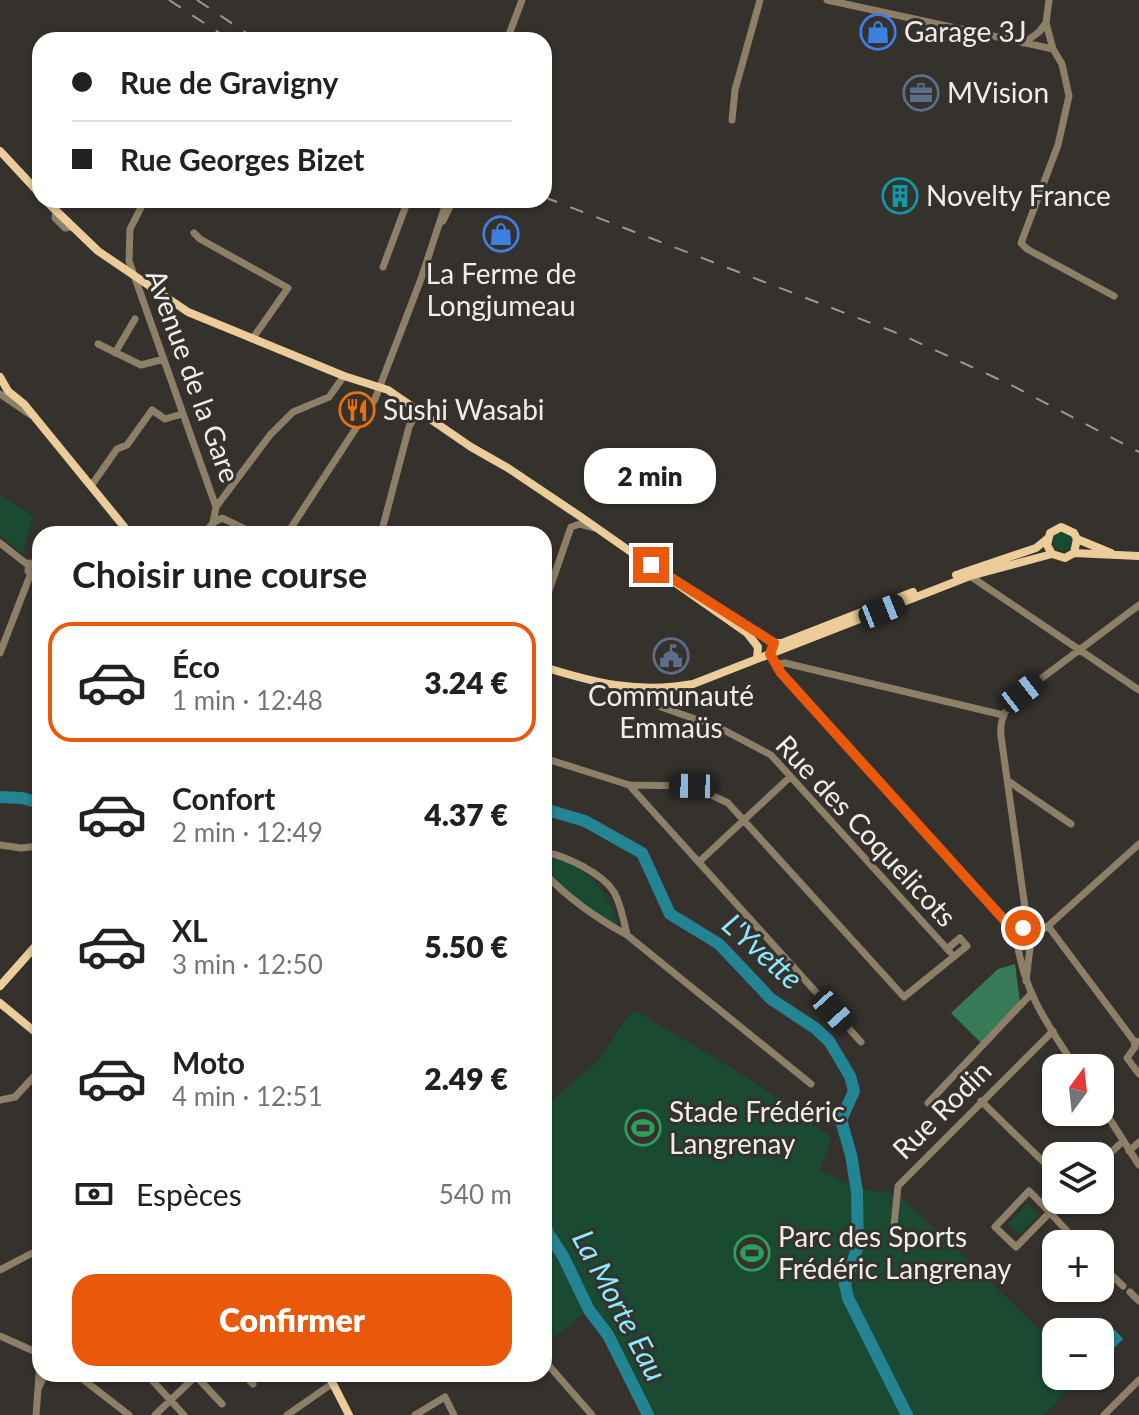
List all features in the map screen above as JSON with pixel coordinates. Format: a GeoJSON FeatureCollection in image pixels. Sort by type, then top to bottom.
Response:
{"type":"FeatureCollection","features":[{"type":"Feature","properties":{"kind":"main road"},"geometry":{"type":"LineString","coordinates":[[0,151],[32,185]]}},
{"type":"Feature","properties":{"kind":"main road"},"geometry":{"type":"LineString","coordinates":[[53,208],[90,245],[188,312],[344,376],[380,387],[418,410],[698,598],[754,640],[758,647],[757,658]]}},
{"type":"Feature","properties":{"kind":"main road"},"geometry":{"type":"LineString","coordinates":[[0,377],[3,391],[24,404],[124,526]]}},
{"type":"Feature","properties":{"kind":"main road"},"geometry":{"type":"LineString","coordinates":[[698,598],[774,643],[782,643],[966,571],[1036,548],[1054,529],[1061,527],[1074,533],[1077,539],[1074,553]]}},
{"type":"Feature","properties":{"kind":"main road"},"geometry":{"type":"LineString","coordinates":[[1047,539],[1052,554]]}},
{"type":"Feature","properties":{"kind":"main road"},"geometry":{"type":"LineString","coordinates":[[1077,539],[1111,553]]}},
{"type":"Feature","properties":{"kind":"main road"},"geometry":{"type":"LineString","coordinates":[[552,669],[603,685],[650,689],[693,684],[970,576],[1052,554],[1065,558],[1074,553],[1139,556]]}},
{"type":"Feature","properties":{"kind":"main road"},"geometry":{"type":"LineString","coordinates":[[0,986],[32,950]]}},
{"type":"Feature","properties":{"kind":"main road"},"geometry":{"type":"LineString","coordinates":[[0,1003],[32,1029]]}},
{"type":"Feature","properties":{"kind":"main road"},"geometry":{"type":"LineString","coordinates":[[333,1383],[349,1415]]}},
{"type":"Feature","properties":{"kind":"street"},"geometry":{"type":"LineString","coordinates":[[510,32],[522,0]]}},
{"type":"Feature","properties":{"kind":"street"},"geometry":{"type":"LineString","coordinates":[[732,120],[735,90],[757,11],[763,0]]}},
{"type":"Feature","properties":{"kind":"street"},"geometry":{"type":"LineString","coordinates":[[827,0],[1053,49]]}},
{"type":"Feature","properties":{"kind":"street"},"geometry":{"type":"LineString","coordinates":[[1049,0],[1046,23],[1053,49],[1062,64],[1069,96],[1058,145],[1021,243],[1114,296]]}},
{"type":"Feature","properties":{"kind":"street"},"geometry":{"type":"LineString","coordinates":[[1024,43],[1046,23]]}},
{"type":"Feature","properties":{"kind":"street","name":"Avenue de la Gare"},"geometry":{"type":"LineString","coordinates":[[140,208],[133,220],[128,242],[130,274],[195,442],[216,507],[213,523]]}},
{"type":"Feature","properties":{"kind":"street"},"geometry":{"type":"LineString","coordinates":[[383,267],[405,208]]}},
{"type":"Feature","properties":{"kind":"street"},"geometry":{"type":"LineString","coordinates":[[292,526],[360,424],[380,387],[445,208]]}},
{"type":"Feature","properties":{"kind":"street"},"geometry":{"type":"LineString","coordinates":[[438,230],[449,208]]}},
{"type":"Feature","properties":{"kind":"street"},"geometry":{"type":"LineString","coordinates":[[194,233],[288,288],[253,338]]}},
{"type":"Feature","properties":{"kind":"street"},"geometry":{"type":"LineString","coordinates":[[115,353],[135,319]]}},
{"type":"Feature","properties":{"kind":"street"},"geometry":{"type":"LineString","coordinates":[[98,344],[141,365],[164,359]]}},
{"type":"Feature","properties":{"kind":"street"},"geometry":{"type":"LineString","coordinates":[[216,507],[270,435],[293,412],[329,397],[344,376]]}},
{"type":"Feature","properties":{"kind":"street"},"geometry":{"type":"LineString","coordinates":[[91,486],[117,449],[127,445],[152,410],[165,419],[182,414]]}},
{"type":"Feature","properties":{"kind":"street"},"geometry":{"type":"LineString","coordinates":[[383,526],[409,427],[418,410]]}},
{"type":"Feature","properties":{"kind":"street"},"geometry":{"type":"LineString","coordinates":[[211,526],[225,518],[239,526]]}},
{"type":"Feature","properties":{"kind":"street"},"geometry":{"type":"LineString","coordinates":[[552,582],[571,527],[580,524],[597,529]]}},
{"type":"Feature","properties":{"kind":"street"},"geometry":{"type":"LineString","coordinates":[[0,543],[7,554],[32,566]]}},
{"type":"Feature","properties":{"kind":"street"},"geometry":{"type":"LineString","coordinates":[[0,653],[32,575]]}},
{"type":"Feature","properties":{"kind":"street"},"geometry":{"type":"LineString","coordinates":[[970,576],[1139,690]]}},
{"type":"Feature","properties":{"kind":"street"},"geometry":{"type":"LineString","coordinates":[[1026,984],[1030,935],[1001,736],[1003,715],[1008,705],[1022,693],[1139,605]]}},
{"type":"Feature","properties":{"kind":"street"},"geometry":{"type":"LineString","coordinates":[[774,643],[770,654],[776,664],[1026,944],[1030,935],[1048,926],[1137,849]]}},
{"type":"Feature","properties":{"kind":"street"},"geometry":{"type":"LineString","coordinates":[[776,664],[785,663],[1003,715]]}},
{"type":"Feature","properties":{"kind":"street","name":"Rue des Coquelicots"},"geometry":{"type":"LineString","coordinates":[[650,689],[656,704],[718,727],[771,755],[954,957],[904,997],[746,820]]}},
{"type":"Feature","properties":{"kind":"street"},"geometry":{"type":"LineString","coordinates":[[552,761],[629,785],[693,786],[728,803],[746,820]]}},
{"type":"Feature","properties":{"kind":"street"},"geometry":{"type":"LineString","coordinates":[[700,861],[790,777]]}},
{"type":"Feature","properties":{"kind":"street"},"geometry":{"type":"LineString","coordinates":[[1008,781],[1071,824]]}},
{"type":"Feature","properties":{"kind":"street"},"geometry":{"type":"LineString","coordinates":[[629,785],[861,1042]]}},
{"type":"Feature","properties":{"kind":"street"},"geometry":{"type":"LineString","coordinates":[[0,845],[32,847]]}},
{"type":"Feature","properties":{"kind":"street"},"geometry":{"type":"LineString","coordinates":[[552,854],[571,860],[593,873],[613,891],[627,935]]}},
{"type":"Feature","properties":{"kind":"street"},"geometry":{"type":"LineString","coordinates":[[552,881],[596,918],[627,935],[811,1084]]}},
{"type":"Feature","properties":{"kind":"street"},"geometry":{"type":"LineString","coordinates":[[1048,926],[1137,1042],[1127,1058],[1139,1074]]}},
{"type":"Feature","properties":{"kind":"street"},"geometry":{"type":"LineString","coordinates":[[1030,935],[1023,928],[1017,937],[1021,971],[1030,995],[1067,1054]]}},
{"type":"Feature","properties":{"kind":"street"},"geometry":{"type":"LineString","coordinates":[[947,949],[960,938],[967,946],[954,957]]}},
{"type":"Feature","properties":{"kind":"street"},"geometry":{"type":"LineString","coordinates":[[928,1103],[1030,995]]}},
{"type":"Feature","properties":{"kind":"street","name":"Rue Rodin"},"geometry":{"type":"LineString","coordinates":[[893,1235],[898,1186],[1053,1031]]}},
{"type":"Feature","properties":{"kind":"street"},"geometry":{"type":"LineString","coordinates":[[0,1100],[15,1097],[32,1079]]}},
{"type":"Feature","properties":{"kind":"street"},"geometry":{"type":"LineString","coordinates":[[981,1101],[1042,1160]]}},
{"type":"Feature","properties":{"kind":"street"},"geometry":{"type":"LineString","coordinates":[[1114,1126],[1139,1165]]}},
{"type":"Feature","properties":{"kind":"street"},"geometry":{"type":"LineString","coordinates":[[1114,1150],[1123,1141]]}},
{"type":"Feature","properties":{"kind":"street"},"geometry":{"type":"LineString","coordinates":[[1129,1151],[1139,1142]]}},
{"type":"Feature","properties":{"kind":"street"},"geometry":{"type":"LineString","coordinates":[[1029,1191],[1050,1213],[1016,1247],[995,1227],[1029,1191]]}},
{"type":"Feature","properties":{"kind":"street"},"geometry":{"type":"LineString","coordinates":[[1051,1214],[1066,1230]]}},
{"type":"Feature","properties":{"kind":"street"},"geometry":{"type":"LineString","coordinates":[[0,1270],[32,1253]]}},
{"type":"Feature","properties":{"kind":"street"},"geometry":{"type":"LineString","coordinates":[[1114,1277],[1139,1301]]}},
{"type":"Feature","properties":{"kind":"street"},"geometry":{"type":"LineString","coordinates":[[0,1336],[32,1350]]}},
{"type":"Feature","properties":{"kind":"street"},"geometry":{"type":"LineString","coordinates":[[552,1369],[592,1415]]}},
{"type":"Feature","properties":{"kind":"street"},"geometry":{"type":"LineString","coordinates":[[1104,1415],[1139,1380]]}},
{"type":"Feature","properties":{"kind":"street"},"geometry":{"type":"LineString","coordinates":[[36,1415],[39,1382]]}},
{"type":"Feature","properties":{"kind":"street"},"geometry":{"type":"LineString","coordinates":[[38,1389],[42,1382]]}},
{"type":"Feature","properties":{"kind":"street"},"geometry":{"type":"LineString","coordinates":[[86,1382],[129,1415]]}},
{"type":"Feature","properties":{"kind":"street"},"geometry":{"type":"LineString","coordinates":[[154,1382],[184,1415]]}},
{"type":"Feature","properties":{"kind":"street"},"geometry":{"type":"LineString","coordinates":[[155,1415],[189,1382]]}},
{"type":"Feature","properties":{"kind":"street"},"geometry":{"type":"LineString","coordinates":[[202,1382],[222,1404]]}},
{"type":"Feature","properties":{"kind":"street"},"geometry":{"type":"LineString","coordinates":[[287,1415],[333,1383]]}},
{"type":"Feature","properties":{"kind":"street"},"geometry":{"type":"LineString","coordinates":[[415,1415],[445,1397],[454,1415]]}},
{"type":"Feature","properties":{"kind":"green space"},"geometry":{"type":"Polygon","coordinates":[[[0,495],[33,516],[23,554],[0,535],[0,495]]]}},
{"type":"Feature","properties":{"kind":"green space"},"geometry":{"type":"Polygon","coordinates":[[[1063,531],[1070,534],[1073,541],[1070,548],[1063,551],[1056,548],[1053,541],[1056,534],[1063,531]]]}},
{"type":"Feature","properties":{"kind":"green space"},"geometry":{"type":"Polygon","coordinates":[[[552,858],[571,864],[590,877],[605,896],[618,921],[615,925],[561,889],[552,879],[552,858]]]}},
{"type":"Feature","properties":{"kind":"green space"},"geometry":{"type":"Polygon","coordinates":[[[1015,964],[1020,1002],[981,1043],[951,1013],[998,969],[1015,964]]]}},
{"type":"Feature","properties":{"kind":"green space","name":"Parc des Sports Frédéric Langrenay"},"geometry":{"type":"Polygon","coordinates":[[[634,1010],[747,1077],[832,1138],[820,1170],[863,1190],[898,1194],[943,1237],[949,1230],[957,1235],[951,1244],[1042,1332],[1042,1390],[1068,1390],[1044,1415],[645,1415],[605,1335],[587,1311],[552,1339],[552,1100],[600,1059],[634,1010]]]}},
{"type":"Feature","properties":{"kind":"green space"},"geometry":{"type":"Polygon","coordinates":[[[1028,1203],[1039,1215],[1019,1235],[1008,1224],[1028,1203]]]}},
{"type":"Feature","properties":{"kind":"water"},"geometry":{"type":"Polygon","coordinates":[[[1114,1331],[1123,1339],[1114,1348],[1114,1331]]]}},
{"type":"Feature","properties":{"kind":"waterway","name":"L'Yvette"},"geometry":{"type":"LineString","coordinates":[[0,797],[32,801]]}},
{"type":"Feature","properties":{"kind":"waterway","name":"L'Yvette"},"geometry":{"type":"LineString","coordinates":[[552,811],[585,821],[642,853],[670,914],[719,944],[771,999],[815,1028],[829,1041],[850,1076],[854,1091],[841,1120],[857,1192],[858,1246],[845,1284],[848,1298],[907,1415]]}},
{"type":"Feature","properties":{"kind":"waterway","name":"La Morte Eau"},"geometry":{"type":"LineString","coordinates":[[552,1239],[589,1310],[608,1335],[648,1415]]}},
{"type":"Feature","properties":{"kind":"railway"},"geometry":{"type":"LineString","coordinates":[[169,0],[218,32]]}},
{"type":"Feature","properties":{"kind":"railway"},"geometry":{"type":"LineString","coordinates":[[197,0],[245,32]]}},
{"type":"Feature","properties":{"kind":"railway"},"geometry":{"type":"LineString","coordinates":[[552,200],[902,335],[1009,384],[1139,452]]}},
{"type":"Feature","properties":{"kind":"place","name":"Garage 3J"},"geometry":{"type":"Point","coordinates":[878,32]}},
{"type":"Feature","properties":{"kind":"place","name":"MVision"},"geometry":{"type":"Point","coordinates":[921,93]}},
{"type":"Feature","properties":{"kind":"place","name":"Novelty France"},"geometry":{"type":"Point","coordinates":[900,196]}},
{"type":"Feature","properties":{"kind":"place","name":"La Ferme de Longjumeau"},"geometry":{"type":"Point","coordinates":[501,234]}},
{"type":"Feature","properties":{"kind":"place","name":"Sushi Wasabi"},"geometry":{"type":"Point","coordinates":[357,410]}},
{"type":"Feature","properties":{"kind":"place","name":"Communauté Emmaüs"},"geometry":{"type":"Point","coordinates":[671,656]}},
{"type":"Feature","properties":{"kind":"place","name":"Stade Frédéric Langrenay"},"geometry":{"type":"Point","coordinates":[643,1128]}},
{"type":"Feature","properties":{"kind":"place","name":"Parc des Sports Frédéric Langrenay"},"geometry":{"type":"Point","coordinates":[752,1253]}},
{"type":"Feature","properties":{"kind":"route"},"geometry":{"type":"LineString","coordinates":[[651,565],[698,598],[774,643],[770,654],[781,673],[1016,933],[1023,928]]}}]}
